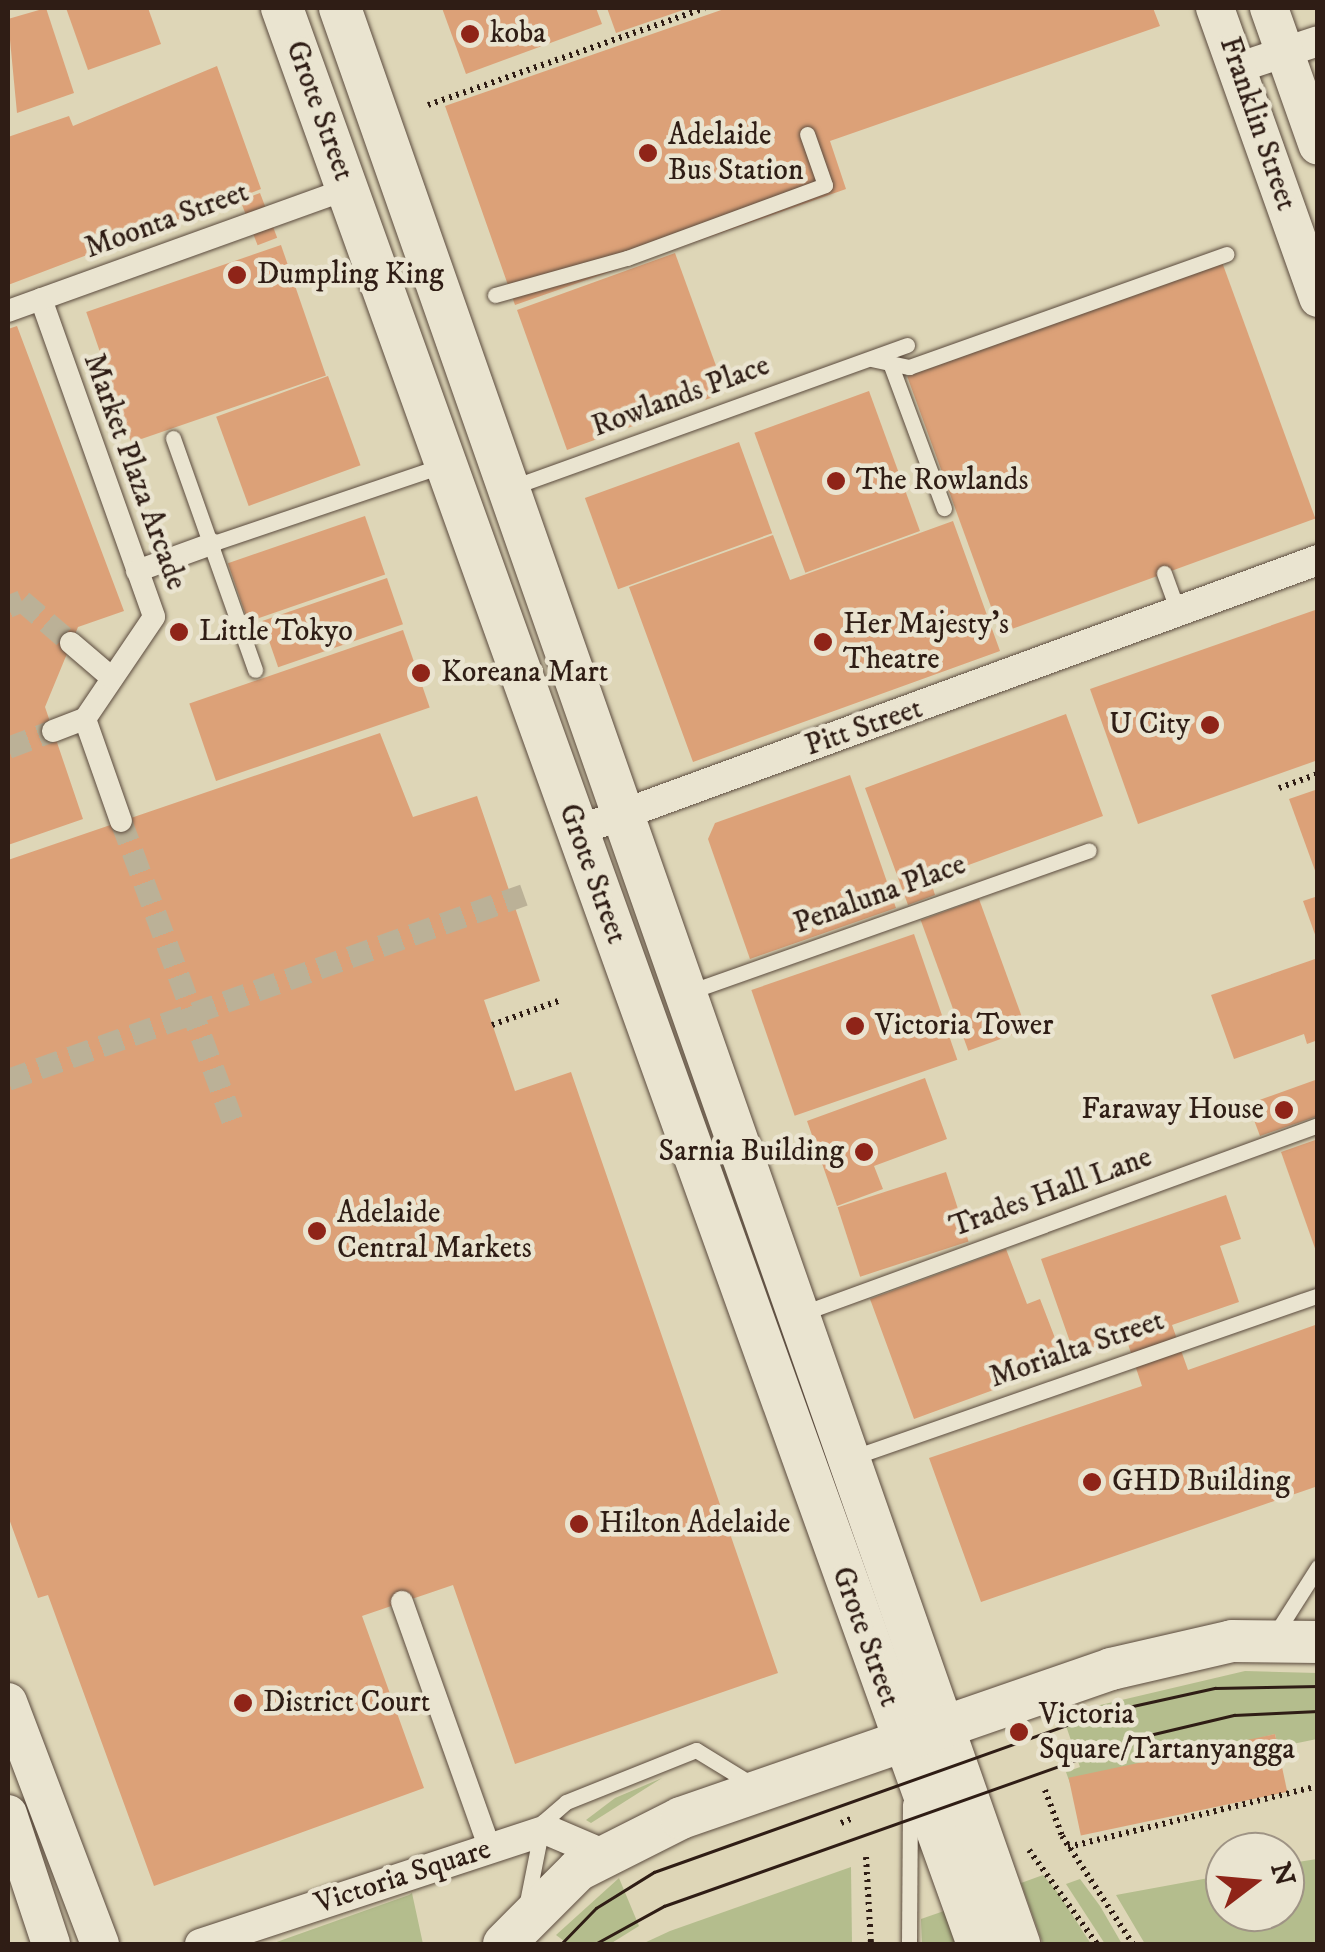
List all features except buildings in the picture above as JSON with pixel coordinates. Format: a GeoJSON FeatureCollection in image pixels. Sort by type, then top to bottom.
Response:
{"type":"FeatureCollection","features":[{"type":"Feature","properties":{"kind":"main road","name":"Grote Street"},"geometry":{"type":"LineString","coordinates":[[282,8],[902,1740]]}},
{"type":"Feature","properties":{"kind":"main road","name":"Grote Street"},"geometry":{"type":"LineString","coordinates":[[340,8],[854,1457],[945,1725]]}},
{"type":"Feature","properties":{"kind":"main road"},"geometry":{"type":"LineString","coordinates":[[514,1933],[603,1854],[761,1790],[1154,1657],[1272,1639],[1318,1642]]}},
{"type":"Feature","properties":{"kind":"main road"},"geometry":{"type":"LineString","coordinates":[[945,1725],[1018,1944]]}},
{"type":"Feature","properties":{"kind":"main road"},"geometry":{"type":"LineString","coordinates":[[902,1740],[978,1944]]}},
{"type":"Feature","properties":{"kind":"street","name":"Franklin Street"},"geometry":{"type":"LineString","coordinates":[[1215,8],[1318,298]]}},
{"type":"Feature","properties":{"kind":"street","name":"Franklin Street"},"geometry":{"type":"LineString","coordinates":[[1268,8],[1301,46],[1318,146]]}},
{"type":"Feature","properties":{"kind":"street"},"geometry":{"type":"LineString","coordinates":[[1237,68],[1301,46]]}},
{"type":"Feature","properties":{"kind":"street","name":"Moonta Street"},"geometry":{"type":"LineString","coordinates":[[8,310],[346,189]]}},
{"type":"Feature","properties":{"kind":"street","name":"Market Plaza Arcade"},"geometry":{"type":"LineString","coordinates":[[41,298],[154,616],[85,719]]}},
{"type":"Feature","properties":{"kind":"street"},"geometry":{"type":"LineString","coordinates":[[137,571],[211,544]]}},
{"type":"Feature","properties":{"kind":"street","name":"Pitt Street"},"geometry":{"type":"LineString","coordinates":[[577,831],[1046,664],[1081,642],[1318,560]]}},
{"type":"Feature","properties":{"kind":"street"},"geometry":{"type":"LineString","coordinates":[[71,644],[112,678]]}},
{"type":"Feature","properties":{"kind":"street"},"geometry":{"type":"LineString","coordinates":[[53,731],[85,719],[121,821]]}},
{"type":"Feature","properties":{"kind":"street"},"geometry":{"type":"LineString","coordinates":[[402,1602],[485,1835]]}},
{"type":"Feature","properties":{"kind":"street"},"geometry":{"type":"LineString","coordinates":[[8,1702],[18,1764],[100,1944]]}},
{"type":"Feature","properties":{"kind":"street"},"geometry":{"type":"LineString","coordinates":[[8,1814],[51,1944]]}},
{"type":"Feature","properties":{"kind":"street"},"geometry":{"type":"LineString","coordinates":[[540,1832],[560,1829],[603,1854]]}},
{"type":"Feature","properties":{"kind":"street","name":"Victoria Square"},"geometry":{"type":"LineString","coordinates":[[200,1944],[540,1832]]}},
{"type":"Feature","properties":{"kind":"lane"},"geometry":{"type":"LineString","coordinates":[[495,295],[626,258],[825,185],[808,134]]}},
{"type":"Feature","properties":{"kind":"lane"},"geometry":{"type":"LineString","coordinates":[[870,359],[909,367],[1226,254]]}},
{"type":"Feature","properties":{"kind":"lane","name":"Rowlands Place"},"geometry":{"type":"LineString","coordinates":[[510,488],[906,345]]}},
{"type":"Feature","properties":{"kind":"lane"},"geometry":{"type":"LineString","coordinates":[[890,363],[944,508]]}},
{"type":"Feature","properties":{"kind":"lane"},"geometry":{"type":"LineString","coordinates":[[173,438],[255,670]]}},
{"type":"Feature","properties":{"kind":"lane"},"geometry":{"type":"LineString","coordinates":[[211,544],[444,465]]}},
{"type":"Feature","properties":{"kind":"lane"},"geometry":{"type":"LineString","coordinates":[[1164,574],[1176,609]]}},
{"type":"Feature","properties":{"kind":"lane","name":"Penaluna Place"},"geometry":{"type":"LineString","coordinates":[[689,992],[1089,850]]}},
{"type":"Feature","properties":{"kind":"lane","name":"Trades Hall Lane"},"geometry":{"type":"LineString","coordinates":[[803,1313],[1318,1125]]}},
{"type":"Feature","properties":{"kind":"lane","name":"Morialta Street"},"geometry":{"type":"LineString","coordinates":[[854,1457],[1318,1295]]}},
{"type":"Feature","properties":{"kind":"lane"},"geometry":{"type":"LineString","coordinates":[[1272,1639],[1318,1567]]}},
{"type":"Feature","properties":{"kind":"lane"},"geometry":{"type":"LineString","coordinates":[[902,1740],[909,1944]]}},
{"type":"Feature","properties":{"kind":"lane"},"geometry":{"type":"LineString","coordinates":[[514,1933],[540,1832],[566,1802],[696,1750],[761,1790]]}},
{"type":"Feature","properties":{"kind":"path"},"geometry":{"type":"LineString","coordinates":[[428,105],[705,8]]}},
{"type":"Feature","properties":{"kind":"path"},"geometry":{"type":"LineString","coordinates":[[1280,788],[1318,774]]}},
{"type":"Feature","properties":{"kind":"path"},"geometry":{"type":"LineString","coordinates":[[492,1025],[561,1000]]}},
{"type":"Feature","properties":{"kind":"path"},"geometry":{"type":"LineString","coordinates":[[1068,1846],[1318,1786]]}},
{"type":"Feature","properties":{"kind":"path"},"geometry":{"type":"LineString","coordinates":[[1045,1790],[1068,1846],[1133,1944]]}},
{"type":"Feature","properties":{"kind":"path"},"geometry":{"type":"LineString","coordinates":[[842,1822],[852,1818]]}},
{"type":"Feature","properties":{"kind":"path"},"geometry":{"type":"LineString","coordinates":[[866,1857],[871,1944]]}},
{"type":"Feature","properties":{"kind":"green space"},"geometry":{"type":"Polygon","coordinates":[[[1245,1671],[1317,1673],[1317,1739],[1278,1747],[1275,1734],[1071,1786],[1066,1772],[1080,1767],[1062,1714],[1245,1671]]]}},
{"type":"Feature","properties":{"kind":"green space"},"geometry":{"type":"Polygon","coordinates":[[[662,1778],[591,1823],[586,1820],[615,1798],[662,1778]]]}},
{"type":"Feature","properties":{"kind":"green space"},"geometry":{"type":"Polygon","coordinates":[[[1317,1859],[1317,1944],[1145,1944],[1116,1895],[1205,1879],[1205,1932],[1305,1932],[1305,1861],[1317,1859]]]}},
{"type":"Feature","properties":{"kind":"green space"},"geometry":{"type":"Polygon","coordinates":[[[851,1867],[852,1944],[642,1944],[670,1931],[851,1867]]]}},
{"type":"Feature","properties":{"kind":"green space"},"geometry":{"type":"Polygon","coordinates":[[[1043,1875],[1091,1944],[1043,1944],[1021,1883],[1043,1875]]]}},
{"type":"Feature","properties":{"kind":"green space"},"geometry":{"type":"Polygon","coordinates":[[[619,1878],[639,1926],[610,1944],[568,1944],[556,1935],[619,1878]]]}},
{"type":"Feature","properties":{"kind":"green space"},"geometry":{"type":"Polygon","coordinates":[[[1080,1879],[1122,1944],[1105,1944],[1066,1884],[1080,1879]]]}},
{"type":"Feature","properties":{"kind":"green space"},"geometry":{"type":"Polygon","coordinates":[[[412,1893],[423,1944],[271,1944],[409,1895],[412,1893]]]}},
{"type":"Feature","properties":{"kind":"green space"},"geometry":{"type":"Polygon","coordinates":[[[944,1911],[955,1944],[922,1944],[921,1919],[944,1911]]]}},
{"type":"Feature","properties":{"kind":"tunnel"},"geometry":{"type":"LineString","coordinates":[[8,607],[22,601],[71,643]]}},
{"type":"Feature","properties":{"kind":"tunnel"},"geometry":{"type":"LineString","coordinates":[[8,748],[53,731]]}},
{"type":"Feature","properties":{"kind":"tunnel"},"geometry":{"type":"LineString","coordinates":[[121,821],[233,1122]]}},
{"type":"Feature","properties":{"kind":"tunnel"},"geometry":{"type":"LineString","coordinates":[[8,1080],[524,895]]}},
{"type":"Feature","properties":{"kind":"tram line"},"geometry":{"type":"LineString","coordinates":[[561,1944],[596,1908],[654,1872],[1101,1713],[1215,1688],[1318,1686]]}},
{"type":"Feature","properties":{"kind":"tram line"},"geometry":{"type":"LineString","coordinates":[[595,1944],[664,1906],[1141,1737],[1234,1715],[1318,1711]]}},
{"type":"Feature","properties":{"kind":"place","name":"koba"},"geometry":{"type":"Point","coordinates":[470,34]}},
{"type":"Feature","properties":{"kind":"place","name":"Adelaide Bus Station"},"geometry":{"type":"Point","coordinates":[648,153]}},
{"type":"Feature","properties":{"kind":"place","name":"Dumpling King"},"geometry":{"type":"Point","coordinates":[237,275]}},
{"type":"Feature","properties":{"kind":"place","name":"The Rowlands"},"geometry":{"type":"Point","coordinates":[836,481]}},
{"type":"Feature","properties":{"kind":"place","name":"Little Tokyo"},"geometry":{"type":"Point","coordinates":[179,632]}},
{"type":"Feature","properties":{"kind":"place","name":"Her Majesty's Theatre"},"geometry":{"type":"Point","coordinates":[823,642]}},
{"type":"Feature","properties":{"kind":"place","name":"Koreana Mart"},"geometry":{"type":"Point","coordinates":[421,673]}},
{"type":"Feature","properties":{"kind":"place","name":"U City"},"geometry":{"type":"Point","coordinates":[1210,725]}},
{"type":"Feature","properties":{"kind":"place","name":"Victoria Tower"},"geometry":{"type":"Point","coordinates":[855,1026]}},
{"type":"Feature","properties":{"kind":"place","name":"Faraway House"},"geometry":{"type":"Point","coordinates":[1284,1110]}},
{"type":"Feature","properties":{"kind":"place","name":"Sarnia Building"},"geometry":{"type":"Point","coordinates":[864,1152]}},
{"type":"Feature","properties":{"kind":"place","name":"Adelaide Central Markets"},"geometry":{"type":"Point","coordinates":[317,1231]}},
{"type":"Feature","properties":{"kind":"place","name":"GHD Building"},"geometry":{"type":"Point","coordinates":[1092,1482]}},
{"type":"Feature","properties":{"kind":"place","name":"Hilton Adelaide"},"geometry":{"type":"Point","coordinates":[579,1524]}},
{"type":"Feature","properties":{"kind":"place","name":"District Court"},"geometry":{"type":"Point","coordinates":[243,1703]}},
{"type":"Feature","properties":{"kind":"place","name":"Victoria Square/Tartanyangga"},"geometry":{"type":"Point","coordinates":[1019,1732]}}]}
